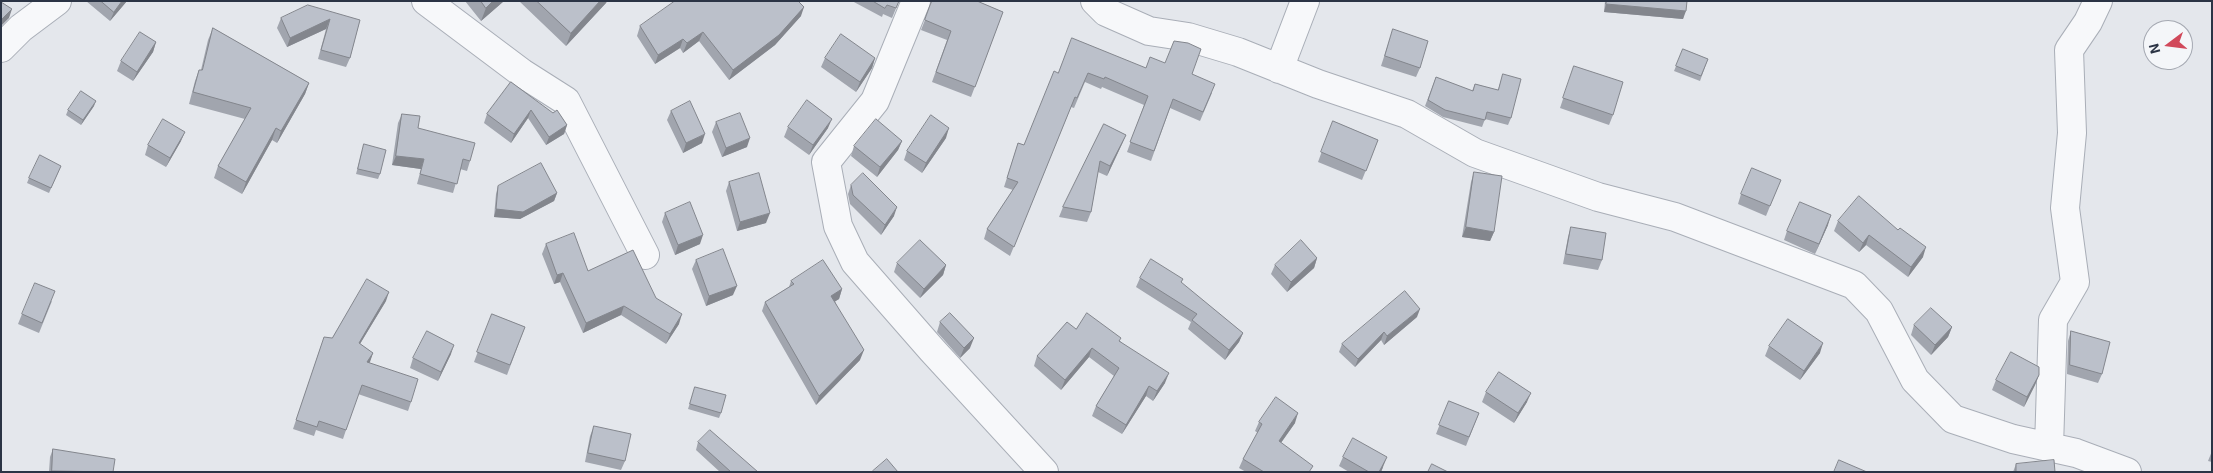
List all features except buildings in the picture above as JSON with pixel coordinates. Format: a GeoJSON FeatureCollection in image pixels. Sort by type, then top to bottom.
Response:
{"type":"FeatureCollection","features":[{"type":"Feature","properties":{"kind":"street"},"geometry":{"type":"LineString","coordinates":[[1,48],[21,28],[56,1]]}},
{"type":"Feature","properties":{"kind":"street"},"geometry":{"type":"LineString","coordinates":[[426,1],[522,73],[566,100],[645,255]]}},
{"type":"Feature","properties":{"kind":"street"},"geometry":{"type":"LineString","coordinates":[[916,1],[875,101],[826,162],[838,226],[854,262],[1044,472]]}},
{"type":"Feature","properties":{"kind":"street"},"geometry":{"type":"LineString","coordinates":[[1095,1],[1106,12],[1149,31],[1188,37],[1238,52],[1278,69],[1407,114],[1475,153],[1598,197],[1675,217],[1854,285],[1879,311],[1915,380],[1953,419],[2013,439],[2076,453],[2127,472]]}},
{"type":"Feature","properties":{"kind":"street"},"geometry":{"type":"LineString","coordinates":[[1278,69],[1305,1]]}},
{"type":"Feature","properties":{"kind":"street"},"geometry":{"type":"LineString","coordinates":[[2048,447],[2053,320],[2075,282],[2065,208],[2072,133],[2069,50],[2088,22],[2098,1]]}}]}
